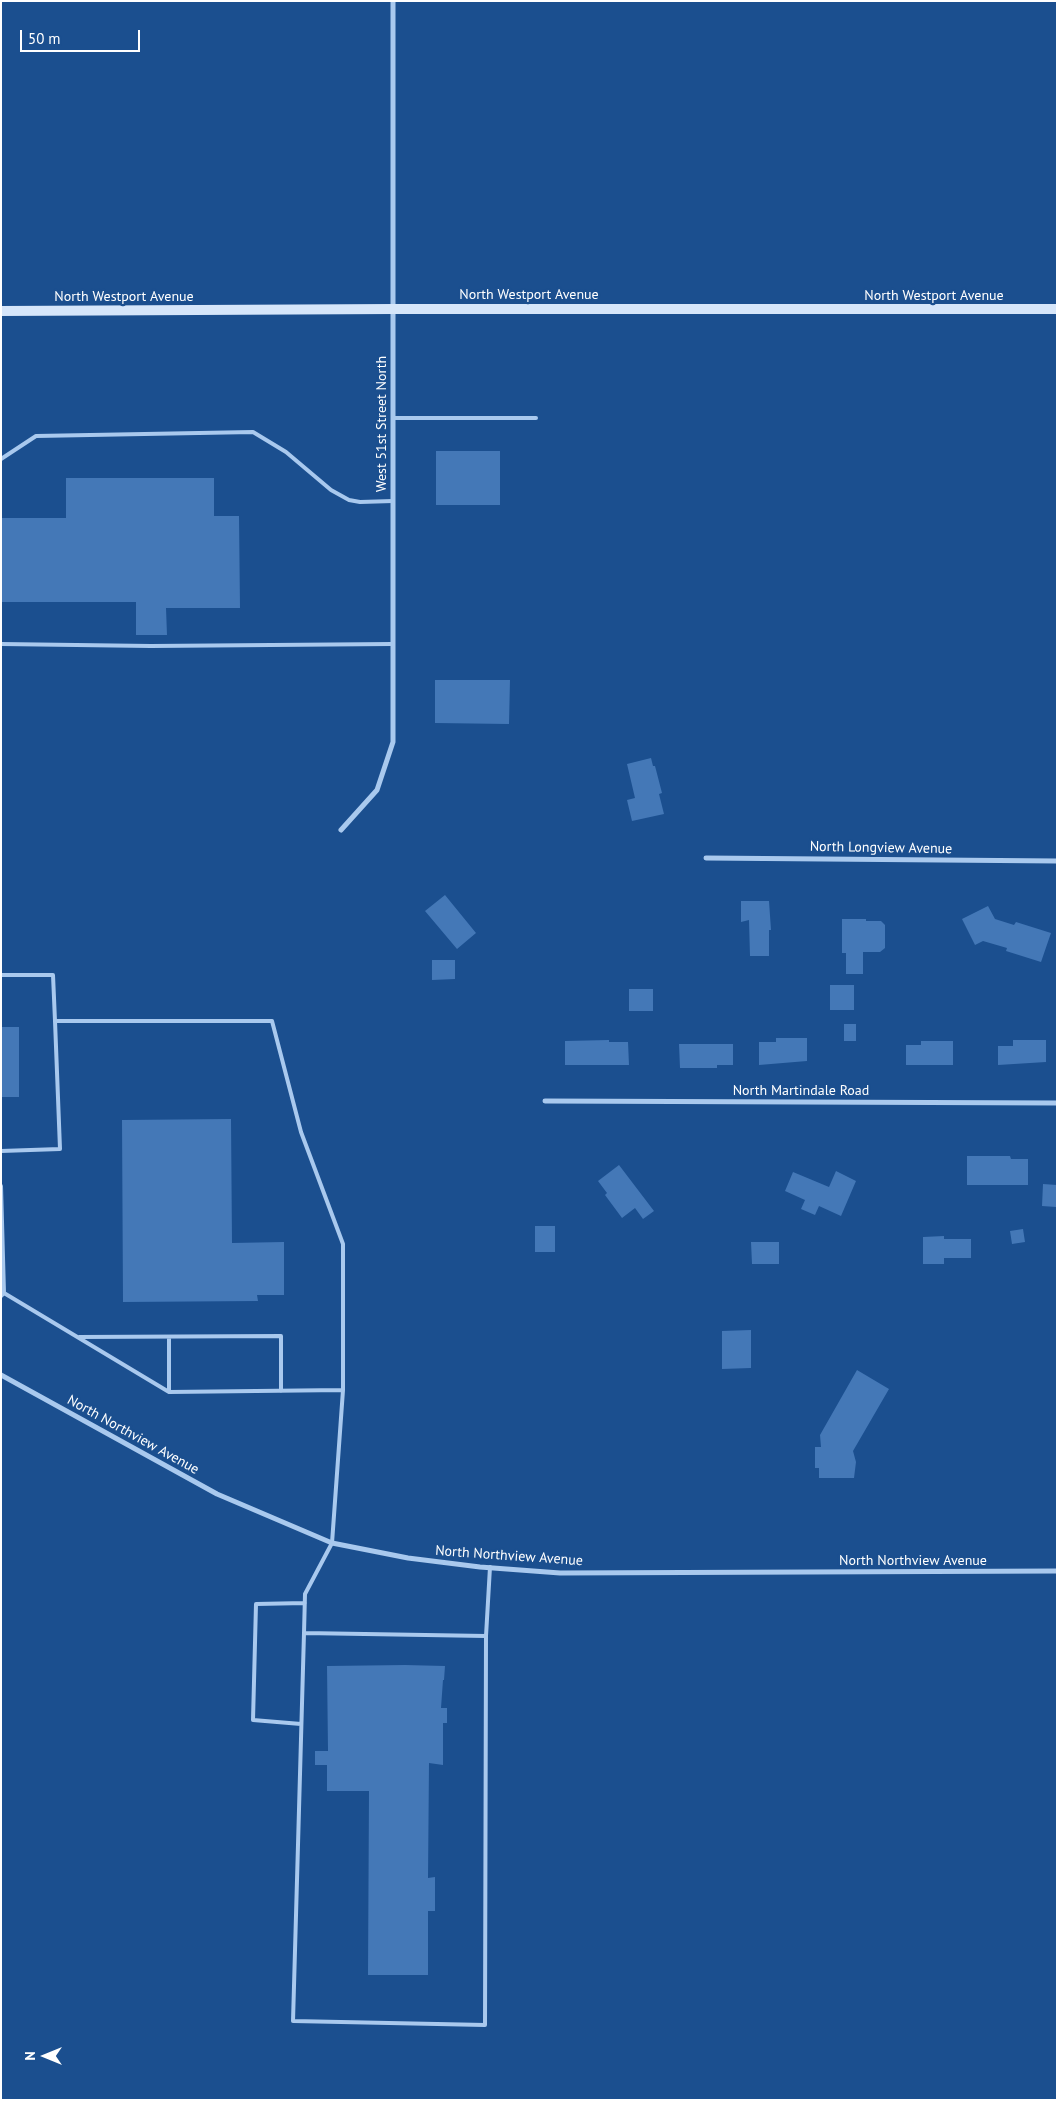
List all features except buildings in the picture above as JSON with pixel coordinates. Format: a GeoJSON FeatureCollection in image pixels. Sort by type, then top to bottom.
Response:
{"type":"FeatureCollection","features":[{"type":"Feature","properties":{"kind":"main road","name":"North Westport Avenue"},"geometry":{"type":"LineString","coordinates":[[1,312],[394,309],[1057,310]]}},
{"type":"Feature","properties":{"kind":"street","name":"West 51st Street North"},"geometry":{"type":"LineString","coordinates":[[341,830],[377,790],[393,742],[393,1]]}},
{"type":"Feature","properties":{"kind":"street","name":"North Longview Avenue"},"geometry":{"type":"LineString","coordinates":[[706,858],[1057,861]]}},
{"type":"Feature","properties":{"kind":"street","name":"North Martindale Road"},"geometry":{"type":"LineString","coordinates":[[545,1100],[1057,1103]]}},
{"type":"Feature","properties":{"kind":"street","name":"North Northview Avenue"},"geometry":{"type":"LineString","coordinates":[[1,1375],[217,1494],[332,1543],[408,1558],[490,1568],[560,1573],[1057,1571]]}},
{"type":"Feature","properties":{"kind":"lane"},"geometry":{"type":"LineString","coordinates":[[393,418],[536,418]]}},
{"type":"Feature","properties":{"kind":"lane"},"geometry":{"type":"LineString","coordinates":[[1,459],[36,436],[253,432],[286,452],[331,490],[349,500],[360,502],[393,501]]}},
{"type":"Feature","properties":{"kind":"lane"},"geometry":{"type":"LineString","coordinates":[[1,644],[151,646],[392,644]]}},
{"type":"Feature","properties":{"kind":"lane"},"geometry":{"type":"LineString","coordinates":[[1,975],[53,975],[60,1149],[1,1151]]}},
{"type":"Feature","properties":{"kind":"lane"},"geometry":{"type":"LineString","coordinates":[[55,1021],[272,1021],[302,1132],[343,1244],[343,1390],[332,1543],[306,1594],[305,1603],[294,2022],[485,2025],[486,1636],[490,1568]]}},
{"type":"Feature","properties":{"kind":"lane"},"geometry":{"type":"LineString","coordinates":[[1,1186],[2,1295],[169,1392],[343,1390]]}},
{"type":"Feature","properties":{"kind":"lane"},"geometry":{"type":"LineString","coordinates":[[77,1337],[281,1336],[281,1391]]}},
{"type":"Feature","properties":{"kind":"lane"},"geometry":{"type":"LineString","coordinates":[[169,1337],[169,1392]]}},
{"type":"Feature","properties":{"kind":"lane"},"geometry":{"type":"LineString","coordinates":[[301,1724],[253,1720],[256,1604],[305,1603]]}},
{"type":"Feature","properties":{"kind":"lane"},"geometry":{"type":"LineString","coordinates":[[304,1633],[486,1636]]}}]}
